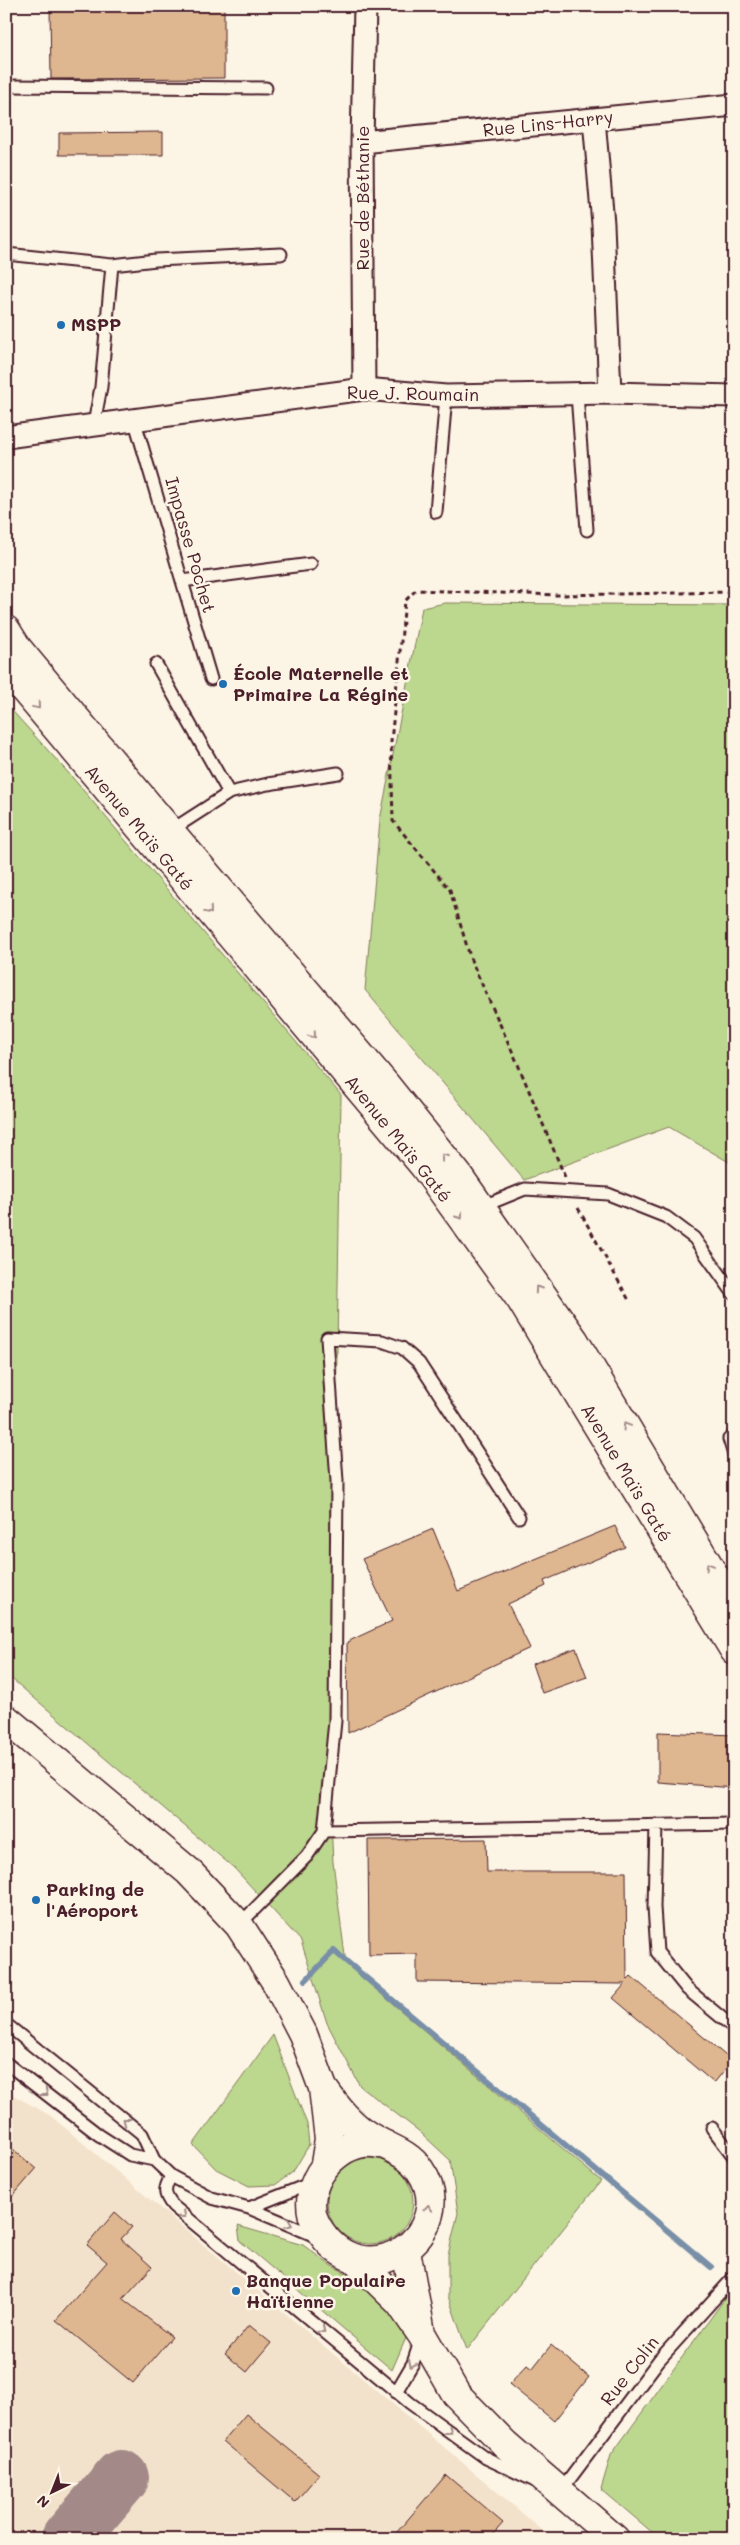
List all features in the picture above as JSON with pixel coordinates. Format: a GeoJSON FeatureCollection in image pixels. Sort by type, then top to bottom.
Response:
{"type":"FeatureCollection","features":[{"type":"Feature","properties":{"kind":"main road","name":"Avenue Maïs Gaté"},"geometry":{"type":"LineString","coordinates":[[6,630],[18,649],[169,831],[385,1084],[458,1175],[574,1340],[734,1608]]}},
{"type":"Feature","properties":{"kind":"main road","name":"Avenue Maïs Gaté"},"geometry":{"type":"LineString","coordinates":[[6,668],[424,1166],[521,1300],[734,1650]]}},
{"type":"Feature","properties":{"kind":"main road"},"geometry":{"type":"LineString","coordinates":[[6,1719],[188,1871],[240,1925],[276,1982],[303,2034],[323,2088],[329,2139],[312,2203],[316,2224],[328,2242],[340,2252],[354,2258],[372,2261],[390,2258],[406,2250],[421,2233],[429,2213],[429,2191],[421,2170],[406,2154],[364,2134],[342,2115],[323,2088]]}},
{"type":"Feature","properties":{"kind":"main road"},"geometry":{"type":"LineString","coordinates":[[320,2173],[343,2150],[364,2143],[386,2145]]}},
{"type":"Feature","properties":{"kind":"main road"},"geometry":{"type":"LineString","coordinates":[[406,2250],[422,2335]]}},
{"type":"Feature","properties":{"kind":"main road"},"geometry":{"type":"LineString","coordinates":[[354,2258],[400,2304],[422,2335],[456,2394],[505,2444],[615,2539]]}},
{"type":"Feature","properties":{"kind":"street","name":"Rue de Béthanie"},"geometry":{"type":"LineString","coordinates":[[364,390],[362,142],[365,6]]}},
{"type":"Feature","properties":{"kind":"street","name":"Rue Lins-Harry"},"geometry":{"type":"LineString","coordinates":[[362,142],[734,105]]}},
{"type":"Feature","properties":{"kind":"street"},"geometry":{"type":"LineString","coordinates":[[594,119],[603,224],[610,394]]}},
{"type":"Feature","properties":{"kind":"street","name":"Rue J. Roumain"},"geometry":{"type":"LineString","coordinates":[[6,437],[94,424],[135,422],[364,390],[446,396],[610,394],[734,396]]}},
{"type":"Feature","properties":{"kind":"lane"},"geometry":{"type":"LineString","coordinates":[[6,86],[266,88]]}},
{"type":"Feature","properties":{"kind":"lane"},"geometry":{"type":"LineString","coordinates":[[6,254],[112,265],[156,260],[281,254]]}},
{"type":"Feature","properties":{"kind":"lane"},"geometry":{"type":"LineString","coordinates":[[94,424],[100,387],[112,265]]}},
{"type":"Feature","properties":{"kind":"lane"},"geometry":{"type":"LineString","coordinates":[[577,394],[587,530]]}},
{"type":"Feature","properties":{"kind":"lane"},"geometry":{"type":"LineString","coordinates":[[436,512],[446,396]]}},
{"type":"Feature","properties":{"kind":"lane","name":"Impasse Pochet"},"geometry":{"type":"LineString","coordinates":[[135,422],[211,679]]}},
{"type":"Feature","properties":{"kind":"lane"},"geometry":{"type":"LineString","coordinates":[[182,580],[311,564]]}},
{"type":"Feature","properties":{"kind":"lane"},"geometry":{"type":"LineString","coordinates":[[156,664],[229,793]]}},
{"type":"Feature","properties":{"kind":"lane"},"geometry":{"type":"LineString","coordinates":[[169,831],[229,793],[268,784],[338,773]]}},
{"type":"Feature","properties":{"kind":"lane"},"geometry":{"type":"LineString","coordinates":[[480,1207],[525,1189],[570,1190],[608,1194],[666,1217],[694,1238],[734,1294]]}},
{"type":"Feature","properties":{"kind":"lane"},"geometry":{"type":"LineString","coordinates":[[240,1925],[306,1856],[324,1831],[335,1721],[337,1491],[327,1338],[382,1341],[402,1348],[419,1362],[519,1517]]}},
{"type":"Feature","properties":{"kind":"lane"},"geometry":{"type":"LineString","coordinates":[[734,1435],[729,1439],[734,1455]]}},
{"type":"Feature","properties":{"kind":"lane"},"geometry":{"type":"LineString","coordinates":[[324,1831],[734,1824]]}},
{"type":"Feature","properties":{"kind":"lane"},"geometry":{"type":"LineString","coordinates":[[656,1825],[654,1907],[657,1952],[687,1989],[734,2028]]}},
{"type":"Feature","properties":{"kind":"lane"},"geometry":{"type":"LineString","coordinates":[[6,2024],[142,2134],[154,2160],[171,2176],[212,2198],[250,2208],[328,2242]]}},
{"type":"Feature","properties":{"kind":"lane"},"geometry":{"type":"LineString","coordinates":[[6,2063],[99,2135],[130,2155],[154,2160]]}},
{"type":"Feature","properties":{"kind":"lane"},"geometry":{"type":"LineString","coordinates":[[712,2128],[734,2157]]}},
{"type":"Feature","properties":{"kind":"lane"},"geometry":{"type":"LineString","coordinates":[[250,2208],[320,2173]]}},
{"type":"Feature","properties":{"kind":"lane"},"geometry":{"type":"LineString","coordinates":[[171,2176],[164,2191],[173,2206],[396,2392],[486,2458],[527,2479],[555,2488]]}},
{"type":"Feature","properties":{"kind":"lane","name":"Rue Colin"},"geometry":{"type":"LineString","coordinates":[[555,2488],[659,2360],[734,2277]]}},
{"type":"Feature","properties":{"kind":"lane"},"geometry":{"type":"LineString","coordinates":[[396,2392],[413,2363],[422,2335]]}},
{"type":"Feature","properties":{"kind":"path"},"geometry":{"type":"LineString","coordinates":[[630,1302],[580,1212],[570,1190],[517,1062],[492,1011],[471,960],[450,890],[393,820],[391,742],[406,602],[416,590],[557,594],[734,592]]}},
{"type":"Feature","properties":{"kind":"shaded area"},"geometry":{"type":"Polygon","coordinates":[[[6,2091],[51,2116],[553,2539],[6,2539],[6,2091]]]}},
{"type":"Feature","properties":{"kind":"green space"},"geometry":{"type":"Polygon","coordinates":[[[445,603],[734,605],[734,864],[731,866],[734,871],[734,1165],[669,1127],[524,1180],[365,990],[380,820],[422,608],[445,603]]]}},
{"type":"Feature","properties":{"kind":"green space"},"geometry":{"type":"Polygon","coordinates":[[[6,704],[72,777],[341,1095],[330,1803],[333,1862],[346,1964],[601,2181],[467,2350],[448,2296],[448,2255],[458,2213],[450,2160],[420,2132],[360,2086],[327,2023],[301,1941],[234,1868],[6,1674],[6,704]]]}},
{"type":"Feature","properties":{"kind":"green space"},"geometry":{"type":"Polygon","coordinates":[[[273,2035],[307,2124],[309,2145],[293,2172],[275,2185],[249,2186],[216,2169],[193,2145],[273,2035]]]}},
{"type":"Feature","properties":{"kind":"green space"},"geometry":{"type":"Polygon","coordinates":[[[370,2158],[386,2161],[394,2165],[406,2177],[410,2185],[413,2201],[410,2217],[406,2225],[394,2237],[386,2241],[370,2244],[354,2241],[346,2237],[334,2225],[330,2217],[327,2201],[330,2185],[334,2177],[346,2165],[354,2161],[370,2158]]]}},
{"type":"Feature","properties":{"kind":"green space"},"geometry":{"type":"Polygon","coordinates":[[[238,2226],[303,2245],[330,2265],[359,2279],[396,2318],[406,2338],[392,2370],[240,2241],[238,2226]]]}},
{"type":"Feature","properties":{"kind":"green space"},"geometry":{"type":"Polygon","coordinates":[[[734,2286],[734,2539],[660,2539],[601,2489],[611,2455],[734,2286]]]}},
{"type":"Feature","properties":{"kind":"building"},"geometry":{"type":"Polygon","coordinates":[[[50,6],[224,6],[224,78],[51,79],[50,6]]]}},
{"type":"Feature","properties":{"kind":"building"},"geometry":{"type":"Polygon","coordinates":[[[163,132],[163,155],[59,155],[59,133],[163,132]]]}},
{"type":"Feature","properties":{"kind":"building"},"geometry":{"type":"Polygon","coordinates":[[[615,1526],[625,1547],[544,1581],[546,1586],[508,1604],[530,1648],[348,1733],[347,1642],[392,1621],[362,1559],[433,1529],[458,1591],[615,1526]]]}},
{"type":"Feature","properties":{"kind":"building"},"geometry":{"type":"Polygon","coordinates":[[[576,1648],[587,1677],[542,1693],[532,1664],[576,1648]]]}},
{"type":"Feature","properties":{"kind":"building"},"geometry":{"type":"Polygon","coordinates":[[[658,1732],[734,1735],[734,1788],[658,1782],[658,1732]]]}},
{"type":"Feature","properties":{"kind":"building"},"geometry":{"type":"Polygon","coordinates":[[[486,1839],[487,1872],[626,1872],[627,1980],[631,1976],[732,2061],[714,2083],[613,1998],[625,1984],[417,1982],[417,1954],[369,1955],[368,1840],[486,1839]]]}},
{"type":"Feature","properties":{"kind":"building"},"geometry":{"type":"Polygon","coordinates":[[[6,2143],[36,2169],[6,2204],[6,2143]]]}},
{"type":"Feature","properties":{"kind":"building"},"geometry":{"type":"Polygon","coordinates":[[[115,2212],[132,2227],[121,2239],[152,2267],[123,2299],[172,2337],[133,2383],[56,2320],[107,2262],[87,2245],[115,2212]]]}},
{"type":"Feature","properties":{"kind":"building"},"geometry":{"type":"Polygon","coordinates":[[[249,2325],[271,2343],[247,2372],[225,2354],[249,2325]]]}},
{"type":"Feature","properties":{"kind":"building"},"geometry":{"type":"Polygon","coordinates":[[[551,2345],[589,2377],[554,2421],[509,2384],[527,2365],[532,2369],[551,2345]]]}},
{"type":"Feature","properties":{"kind":"building"},"geometry":{"type":"Polygon","coordinates":[[[246,2414],[319,2474],[295,2502],[223,2441],[246,2414]]]}},
{"type":"Feature","properties":{"kind":"building"},"geometry":{"type":"Polygon","coordinates":[[[446,2475],[503,2523],[489,2539],[391,2539],[446,2475]]]}},
{"type":"Feature","properties":{"kind":"waterway"},"geometry":{"type":"LineString","coordinates":[[306,1980],[334,1951],[711,2267]]}},
{"type":"Feature","properties":{"kind":"taxiway"},"geometry":{"type":"LineString","coordinates":[[69,2539],[121,2478]]}},
{"type":"Feature","properties":{"kind":"place","name":"MSPP"},"geometry":{"type":"Point","coordinates":[61,325]}},
{"type":"Feature","properties":{"kind":"place","name":"École Maternelle et Primaire La Régine"},"geometry":{"type":"Point","coordinates":[223,684]}},
{"type":"Feature","properties":{"kind":"place","name":"Parking de l'Aéroport"},"geometry":{"type":"Point","coordinates":[36,1900]}},
{"type":"Feature","properties":{"kind":"place","name":"Banque Populaire Haïtienne"},"geometry":{"type":"Point","coordinates":[236,2291]}}]}
